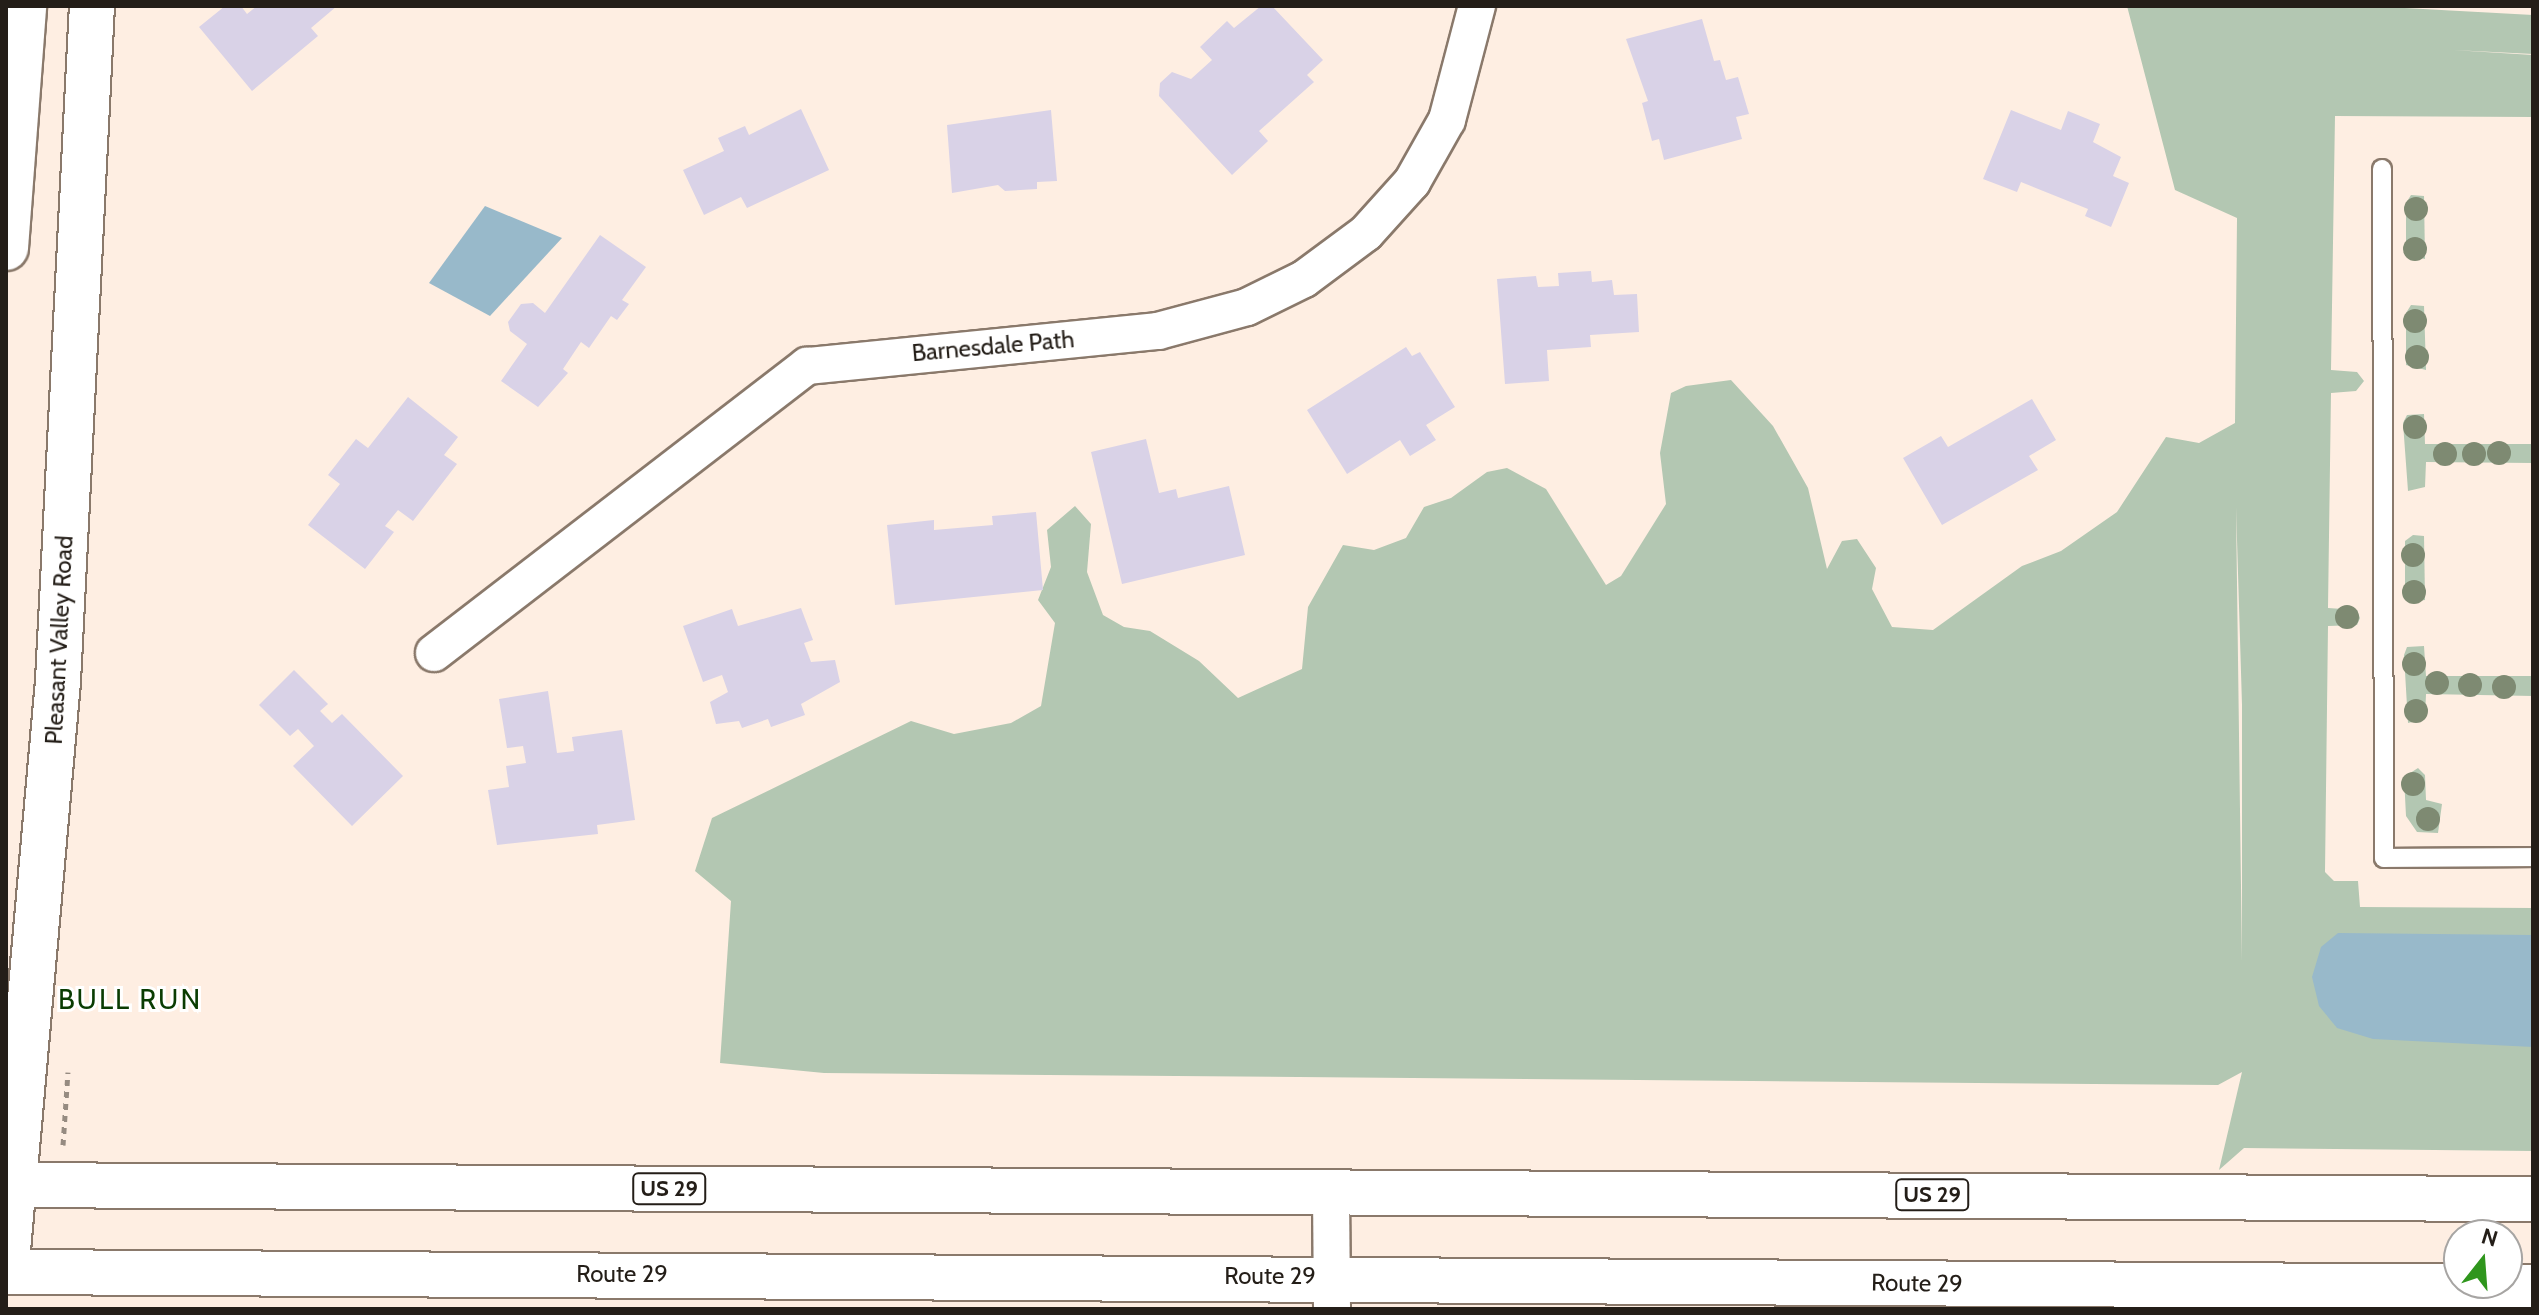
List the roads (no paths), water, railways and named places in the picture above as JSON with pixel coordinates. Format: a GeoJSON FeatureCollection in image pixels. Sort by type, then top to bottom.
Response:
{"type":"FeatureCollection","features":[{"type":"Feature","properties":{"kind":"main road"},"geometry":{"type":"LineString","coordinates":[[6,248],[24,6]]}},
{"type":"Feature","properties":{"kind":"main road","name":"Pleasant Valley Road"},"geometry":{"type":"LineString","coordinates":[[6,1272],[58,681],[92,6]]}},
{"type":"Feature","properties":{"kind":"main road","name":"US 29"},"geometry":{"type":"LineString","coordinates":[[12,1185],[2533,1199]]}},
{"type":"Feature","properties":{"kind":"main road","name":"Route 29"},"geometry":{"type":"LineString","coordinates":[[6,1272],[1332,1293],[2533,1287]]}},
{"type":"Feature","properties":{"kind":"street","name":"Barnesdale Path"},"geometry":{"type":"LineString","coordinates":[[434,653],[807,366],[1158,331],[1247,307],[1304,279],[1366,233],[1412,182],[1453,105],[1477,6]]}},
{"type":"Feature","properties":{"kind":"street"},"geometry":{"type":"LineString","coordinates":[[1331,1192],[1332,1293]]}},
{"type":"Feature","properties":{"kind":"lane"},"geometry":{"type":"LineString","coordinates":[[2382,169],[2384,858],[2533,857]]}},
{"type":"Feature","properties":{"kind":"water"},"geometry":{"type":"Polygon","coordinates":[[[485,206],[562,238],[490,316],[429,283],[485,206]]]}},
{"type":"Feature","properties":{"kind":"water"},"geometry":{"type":"Polygon","coordinates":[[[2338,933],[2533,935],[2533,1047],[2373,1039],[2337,1028],[2319,1006],[2312,977],[2321,947],[2338,933]]]}},
{"type":"Feature","properties":{"kind":"district","name":"BULL RUN"},"geometry":{"type":"Point","coordinates":[130,999]}}]}
